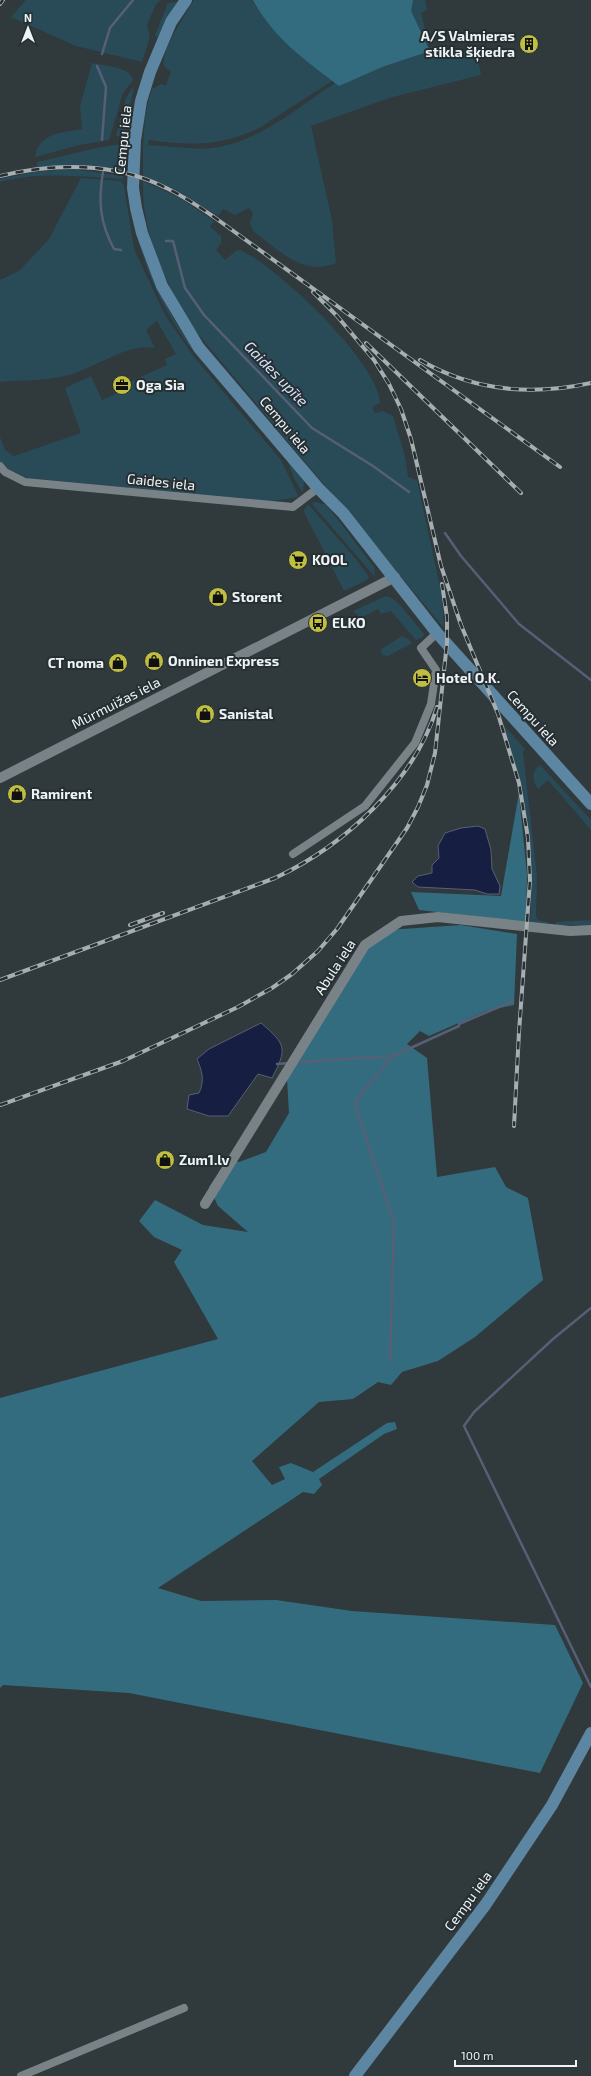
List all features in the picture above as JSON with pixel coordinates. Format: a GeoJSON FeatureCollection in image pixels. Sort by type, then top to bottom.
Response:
{"type":"FeatureCollection","features":[{"type":"Feature","properties":{"kind":"main road","name":"Cempu iela"},"geometry":{"type":"LineString","coordinates":[[186,0],[171,22],[159,48],[141,101],[135,140],[133,188],[142,233],[162,286],[199,348],[318,488],[343,513],[395,577],[437,633],[591,804]]}},
{"type":"Feature","properties":{"kind":"main road","name":"Cempu iela"},"geometry":{"type":"LineString","coordinates":[[355,2076],[486,1904],[552,1805],[591,1733]]}},
{"type":"Feature","properties":{"kind":"street","name":"Gaides iela"},"geometry":{"type":"LineString","coordinates":[[0,466],[5,472],[25,482],[293,508],[318,488]]}},
{"type":"Feature","properties":{"kind":"street","name":"Mūrmuižas iela"},"geometry":{"type":"LineString","coordinates":[[0,778],[395,577]]}},
{"type":"Feature","properties":{"kind":"street"},"geometry":{"type":"LineString","coordinates":[[293,854],[365,806],[415,743],[431,704],[436,670],[421,648],[437,633]]}},
{"type":"Feature","properties":{"kind":"street","name":"Abula iela"},"geometry":{"type":"LineString","coordinates":[[205,1204],[365,945],[401,921],[438,917],[570,931],[591,930]]}},
{"type":"Feature","properties":{"kind":"street"},"geometry":{"type":"LineString","coordinates":[[21,2076],[184,2008]]}},
{"type":"Feature","properties":{"kind":"shaded area"},"geometry":{"type":"Polygon","coordinates":[[[26,0],[161,0],[156,4],[147,25],[150,37],[142,62],[76,46],[11,17],[26,0]]]}},
{"type":"Feature","properties":{"kind":"shaded area"},"geometry":{"type":"Polygon","coordinates":[[[194,0],[425,0],[427,10],[421,13],[429,44],[357,65],[259,128],[245,134],[218,141],[192,144],[149,140],[148,145],[212,148],[234,143],[255,135],[274,124],[294,112],[332,85],[372,63],[397,55],[440,45],[442,56],[476,49],[481,75],[389,98],[311,126],[332,220],[336,263],[313,267],[302,264],[282,253],[253,231],[250,223],[253,213],[249,208],[235,215],[223,209],[218,216],[176,190],[143,177],[146,111],[152,89],[161,84],[166,85],[171,72],[164,66],[166,51],[174,33],[194,0]]]}},
{"type":"Feature","properties":{"kind":"shaded area"},"geometry":{"type":"Polygon","coordinates":[[[253,0],[413,0],[411,11],[430,51],[382,67],[339,86],[302,58],[280,37],[261,14],[253,0]]]}},
{"type":"Feature","properties":{"kind":"shaded area"},"geometry":{"type":"Polygon","coordinates":[[[177,2],[158,37],[156,37],[155,35],[168,3],[177,2]]]}},
{"type":"Feature","properties":{"kind":"shaded area"},"geometry":{"type":"Polygon","coordinates":[[[92,63],[122,69],[131,75],[133,80],[123,93],[109,140],[79,145],[35,157],[42,143],[52,135],[82,129],[80,106],[92,63]]]}},
{"type":"Feature","properties":{"kind":"shaded area"},"geometry":{"type":"Polygon","coordinates":[[[134,86],[124,137],[123,171],[82,165],[37,167],[37,162],[120,144],[121,138],[116,136],[126,98],[134,86]]]}},
{"type":"Feature","properties":{"kind":"shaded area"},"geometry":{"type":"Polygon","coordinates":[[[71,169],[123,176],[123,179],[77,176],[46,176],[0,182],[0,179],[35,172],[71,169]]]}},
{"type":"Feature","properties":{"kind":"shaded area"},"geometry":{"type":"Polygon","coordinates":[[[81,178],[121,181],[124,186],[134,249],[165,315],[194,357],[281,460],[299,497],[272,501],[28,478],[8,469],[0,461],[0,437],[5,450],[14,456],[81,433],[65,388],[91,376],[102,400],[116,394],[114,389],[167,365],[165,359],[176,354],[157,321],[146,330],[155,348],[144,347],[133,349],[76,373],[57,378],[0,382],[0,280],[19,271],[49,239],[81,178]]]}},
{"type":"Feature","properties":{"kind":"shaded area"},"geometry":{"type":"Polygon","coordinates":[[[143,181],[180,198],[214,221],[210,227],[221,236],[221,243],[216,250],[225,260],[236,251],[240,250],[257,260],[277,275],[324,318],[363,364],[375,386],[380,403],[372,407],[375,413],[383,411],[393,416],[405,456],[408,477],[417,480],[442,596],[444,628],[188,322],[163,272],[150,237],[143,200],[143,181]]]}},
{"type":"Feature","properties":{"kind":"shaded area"},"geometry":{"type":"Polygon","coordinates":[[[133,218],[144,255],[158,290],[167,307],[187,339],[225,385],[235,400],[192,349],[163,304],[150,276],[140,248],[133,218]]]}},
{"type":"Feature","properties":{"kind":"shaded area"},"geometry":{"type":"Polygon","coordinates":[[[287,460],[304,480],[303,493],[295,480],[287,460]]]}},
{"type":"Feature","properties":{"kind":"shaded area"},"geometry":{"type":"Polygon","coordinates":[[[316,502],[326,505],[339,521],[374,567],[375,577],[311,503],[316,502]]]}},
{"type":"Feature","properties":{"kind":"shaded area"},"geometry":{"type":"Polygon","coordinates":[[[308,504],[355,558],[369,577],[367,580],[344,591],[305,514],[304,510],[308,504]]]}},
{"type":"Feature","properties":{"kind":"shaded area"},"geometry":{"type":"Polygon","coordinates":[[[386,596],[395,601],[406,612],[424,634],[423,637],[416,640],[391,611],[381,614],[378,609],[361,618],[353,611],[386,596]]]}},
{"type":"Feature","properties":{"kind":"shaded area"},"geometry":{"type":"Polygon","coordinates":[[[402,636],[412,643],[388,656],[383,655],[380,650],[402,636]]]}},
{"type":"Feature","properties":{"kind":"shaded area"},"geometry":{"type":"Polygon","coordinates":[[[503,724],[525,749],[523,752],[537,876],[536,916],[538,920],[547,922],[547,924],[530,923],[531,872],[527,822],[523,797],[511,748],[503,724]]]}},
{"type":"Feature","properties":{"kind":"shaded area"},"geometry":{"type":"Polygon","coordinates":[[[540,765],[591,820],[591,830],[548,780],[538,789],[533,776],[535,770],[540,765]]]}},
{"type":"Feature","properties":{"kind":"shaded area"},"geometry":{"type":"Polygon","coordinates":[[[519,793],[527,875],[526,922],[419,910],[411,892],[501,896],[519,793]]]}},
{"type":"Feature","properties":{"kind":"shaded area"},"geometry":{"type":"Polygon","coordinates":[[[478,826],[485,829],[491,850],[492,869],[500,886],[499,894],[487,894],[475,890],[418,887],[412,882],[418,876],[432,873],[432,865],[439,858],[438,846],[445,833],[461,828],[478,826]]]}},
{"type":"Feature","properties":{"kind":"shaded area"},"geometry":{"type":"Polygon","coordinates":[[[591,920],[591,925],[556,925],[556,922],[591,920]]]}},
{"type":"Feature","properties":{"kind":"shaded area"},"geometry":{"type":"Polygon","coordinates":[[[461,925],[517,934],[514,1005],[486,1011],[429,1036],[420,1031],[407,1044],[427,1058],[437,1177],[495,1167],[506,1187],[528,1198],[543,1280],[475,1337],[438,1361],[402,1372],[391,1385],[378,1382],[353,1399],[319,1402],[252,1461],[272,1485],[285,1479],[279,1467],[291,1463],[313,1472],[387,1423],[395,1422],[397,1429],[384,1434],[319,1479],[322,1485],[314,1494],[303,1492],[158,1588],[201,1601],[276,1600],[352,1611],[555,1625],[583,1683],[540,1773],[129,1693],[3,1685],[0,1688],[0,1398],[218,1339],[174,1262],[182,1250],[154,1237],[139,1221],[155,1200],[203,1225],[248,1232],[218,1206],[209,1187],[227,1160],[239,1162],[266,1152],[289,1113],[287,1079],[366,948],[388,930],[461,925]]]}},
{"type":"Feature","properties":{"kind":"shaded area"},"geometry":{"type":"Polygon","coordinates":[[[261,1023],[276,1037],[282,1048],[280,1060],[272,1078],[258,1074],[228,1116],[209,1116],[187,1109],[189,1095],[199,1093],[202,1084],[201,1072],[197,1059],[209,1049],[261,1023]]]}},
{"type":"Feature","properties":{"kind":"waterway","name":"Gaides upīte"},"geometry":{"type":"LineString","coordinates":[[102,54],[110,28],[133,0]]}},
{"type":"Feature","properties":{"kind":"waterway","name":"Gaides upīte"},"geometry":{"type":"LineString","coordinates":[[97,66],[106,87],[102,140]]}},
{"type":"Feature","properties":{"kind":"waterway","name":"Gaides upīte"},"geometry":{"type":"LineString","coordinates":[[103,172],[101,183],[101,212],[103,221],[114,249],[121,250]]}},
{"type":"Feature","properties":{"kind":"waterway","name":"Gaides upīte"},"geometry":{"type":"LineString","coordinates":[[166,241],[173,241],[185,288],[204,315],[312,428],[373,466],[409,492]]}},
{"type":"Feature","properties":{"kind":"waterway","name":"Gaides upīte"},"geometry":{"type":"LineString","coordinates":[[445,533],[461,556],[519,624],[591,680]]}},
{"type":"Feature","properties":{"kind":"waterway"},"geometry":{"type":"LineString","coordinates":[[459,1024],[513,1001]]}},
{"type":"Feature","properties":{"kind":"waterway"},"geometry":{"type":"LineString","coordinates":[[393,1056],[459,1026]]}},
{"type":"Feature","properties":{"kind":"waterway"},"geometry":{"type":"LineString","coordinates":[[299,1062],[393,1056],[356,1101],[356,1108],[394,1222],[390,1361]]}},
{"type":"Feature","properties":{"kind":"waterway"},"geometry":{"type":"LineString","coordinates":[[277,1064],[290,1063]]}},
{"type":"Feature","properties":{"kind":"waterway"},"geometry":{"type":"LineString","coordinates":[[591,1308],[553,1339],[474,1412],[464,1426],[591,1687]]}},
{"type":"Feature","properties":{"kind":"railway"},"geometry":{"type":"LineString","coordinates":[[0,4],[3,0]]}},
{"type":"Feature","properties":{"kind":"railway"},"geometry":{"type":"LineString","coordinates":[[0,176],[41,169],[83,167],[125,173],[145,179],[171,190],[214,217],[560,467]]}},
{"type":"Feature","properties":{"kind":"railway"},"geometry":{"type":"LineString","coordinates":[[313,292],[337,316],[374,360],[389,384],[401,409],[411,439],[441,566],[461,625],[498,714],[519,783],[528,838],[530,880],[514,1126]]}},
{"type":"Feature","properties":{"kind":"railway"},"geometry":{"type":"LineString","coordinates":[[366,343],[521,493]]}},
{"type":"Feature","properties":{"kind":"railway"},"geometry":{"type":"LineString","coordinates":[[420,360],[461,378],[503,388],[525,390],[547,389],[591,383]]}},
{"type":"Feature","properties":{"kind":"railway"},"geometry":{"type":"LineString","coordinates":[[0,1105],[123,1061],[238,1007],[272,988],[292,974],[318,951],[337,929],[407,828],[427,785],[435,753],[447,643],[447,617],[442,584]]}},
{"type":"Feature","properties":{"kind":"railway"},"geometry":{"type":"LineString","coordinates":[[0,980],[275,878],[301,864],[326,848],[351,829],[374,808],[394,785],[412,760],[427,734],[437,707]]}},
{"type":"Feature","properties":{"kind":"railway"},"geometry":{"type":"LineString","coordinates":[[130,925],[163,913]]}},
{"type":"Feature","properties":{"kind":"place","name":"A/S Valmieras stikla šķiedra"},"geometry":{"type":"Point","coordinates":[529,44]}},
{"type":"Feature","properties":{"kind":"place","name":"Oga Sia"},"geometry":{"type":"Point","coordinates":[122,385]}},
{"type":"Feature","properties":{"kind":"place","name":"KOOL"},"geometry":{"type":"Point","coordinates":[298,560]}},
{"type":"Feature","properties":{"kind":"place","name":"Storent"},"geometry":{"type":"Point","coordinates":[218,597]}},
{"type":"Feature","properties":{"kind":"place","name":"ELKO"},"geometry":{"type":"Point","coordinates":[318,623]}},
{"type":"Feature","properties":{"kind":"place","name":"Onninen Express"},"geometry":{"type":"Point","coordinates":[154,661]}},
{"type":"Feature","properties":{"kind":"place","name":"CT noma"},"geometry":{"type":"Point","coordinates":[118,663]}},
{"type":"Feature","properties":{"kind":"place","name":"Hotel O.K."},"geometry":{"type":"Point","coordinates":[422,678]}},
{"type":"Feature","properties":{"kind":"place","name":"Sanistal"},"geometry":{"type":"Point","coordinates":[205,714]}},
{"type":"Feature","properties":{"kind":"place","name":"Ramirent"},"geometry":{"type":"Point","coordinates":[17,794]}},
{"type":"Feature","properties":{"kind":"place","name":"Zum1.lv"},"geometry":{"type":"Point","coordinates":[165,1160]}}]}
